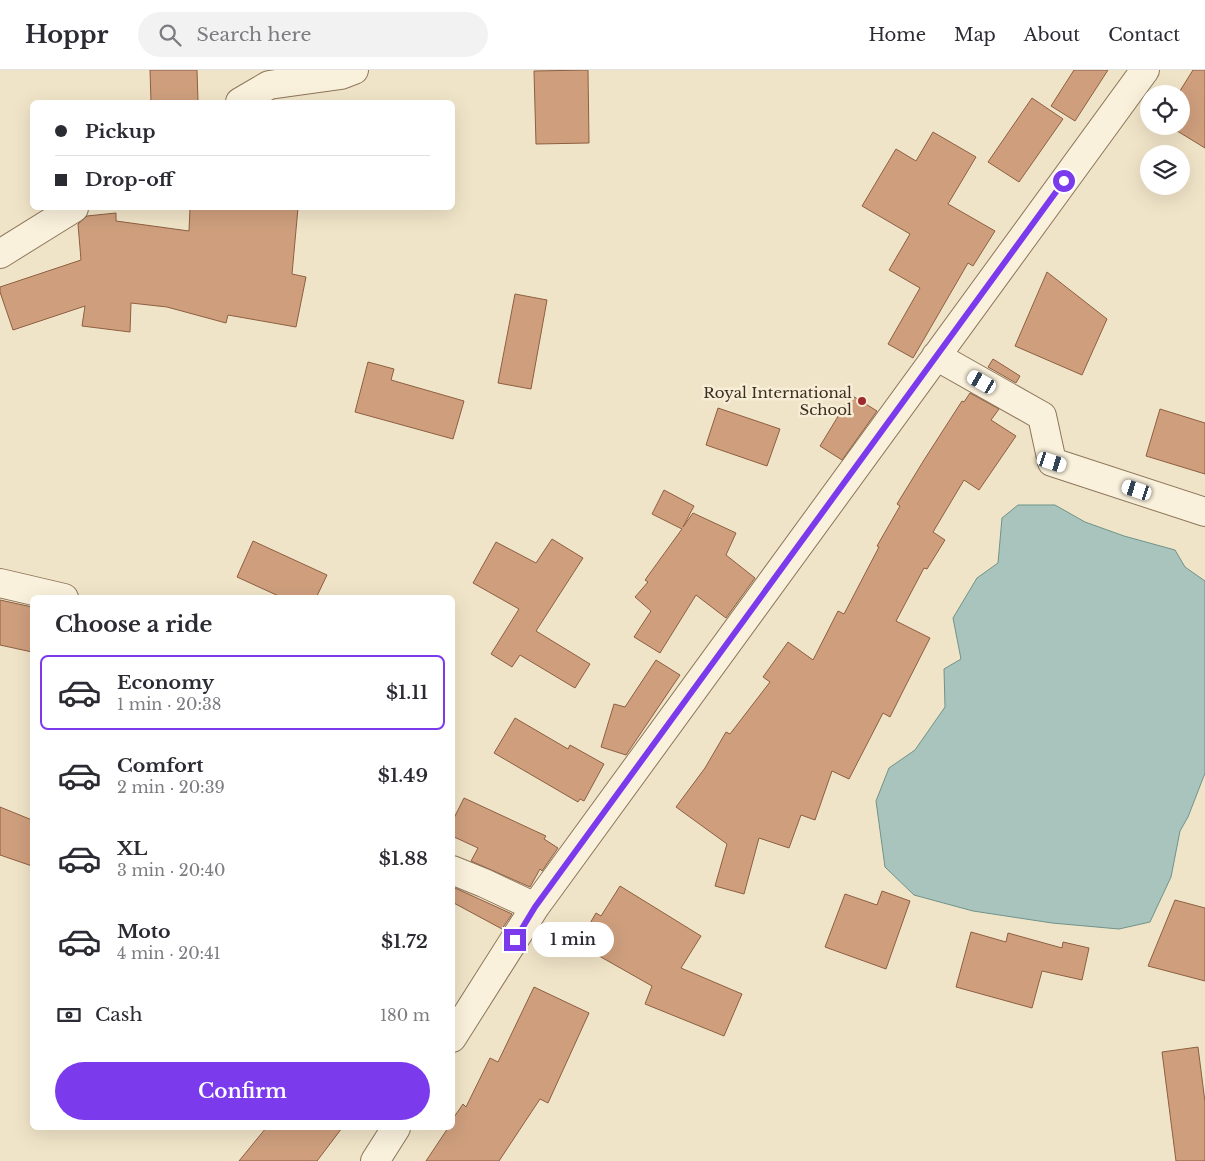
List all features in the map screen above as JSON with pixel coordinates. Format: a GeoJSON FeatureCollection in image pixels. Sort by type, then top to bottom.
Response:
{"type":"FeatureCollection","features":[{"type":"Feature","properties":{"kind":"street"},"geometry":{"type":"LineString","coordinates":[[243,100],[269,85],[342,75],[354,70]]}},
{"type":"Feature","properties":{"kind":"street"},"geometry":{"type":"LineString","coordinates":[[455,1033],[535,907],[1145,70]]}},
{"type":"Feature","properties":{"kind":"street"},"geometry":{"type":"LineString","coordinates":[[0,254],[71,210]]}},
{"type":"Feature","properties":{"kind":"street"},"geometry":{"type":"LineString","coordinates":[[936,356],[1042,416],[1052,462],[1205,512]]}},
{"type":"Feature","properties":{"kind":"street"},"geometry":{"type":"LineString","coordinates":[[0,583],[51,595]]}},
{"type":"Feature","properties":{"kind":"street"},"geometry":{"type":"LineString","coordinates":[[455,871],[484,882],[535,907]]}},
{"type":"Feature","properties":{"kind":"street"},"geometry":{"type":"LineString","coordinates":[[375,1161],[395,1130]]}},
{"type":"Feature","properties":{"kind":"water"},"geometry":{"type":"Polygon","coordinates":[[[1018,505],[1055,505],[1085,522],[1124,536],[1175,550],[1185,567],[1205,581],[1205,773],[1188,817],[1180,831],[1171,877],[1150,922],[1119,929],[1052,923],[973,911],[914,895],[885,867],[876,801],[889,768],[915,750],[945,707],[944,669],[961,659],[953,618],[977,578],[998,563],[1002,518],[1018,505]]]}},
{"type":"Feature","properties":{"kind":"building"},"geometry":{"type":"Polygon","coordinates":[[[150,70],[197,70],[198,100],[151,100],[150,70]]]}},
{"type":"Feature","properties":{"kind":"building"},"geometry":{"type":"Polygon","coordinates":[[[588,70],[589,143],[536,144],[534,71],[588,70]]]}},
{"type":"Feature","properties":{"kind":"building"},"geometry":{"type":"Polygon","coordinates":[[[1074,70],[1108,70],[1075,121],[1051,106],[1074,70]]]}},
{"type":"Feature","properties":{"kind":"building"},"geometry":{"type":"Polygon","coordinates":[[[1193,70],[1205,70],[1205,148],[1184,135],[1190,135],[1190,85],[1184,85],[1193,70]]]}},
{"type":"Feature","properties":{"kind":"building"},"geometry":{"type":"Polygon","coordinates":[[[1032,98],[1063,119],[1019,182],[988,162],[1032,98]]]}},
{"type":"Feature","properties":{"kind":"building"},"geometry":{"type":"Polygon","coordinates":[[[933,132],[976,157],[948,204],[995,231],[973,266],[968,263],[913,358],[888,344],[920,288],[889,270],[910,234],[862,206],[896,149],[916,161],[933,132]]]}},
{"type":"Feature","properties":{"kind":"building"},"geometry":{"type":"Polygon","coordinates":[[[190,210],[298,210],[292,274],[306,277],[296,327],[228,315],[226,323],[167,307],[131,303],[130,332],[82,326],[85,306],[13,330],[0,287],[81,260],[78,224],[87,216],[116,213],[116,221],[189,231],[190,210]]]}},
{"type":"Feature","properties":{"kind":"building"},"geometry":{"type":"Polygon","coordinates":[[[1047,272],[1107,319],[1082,375],[1015,346],[1047,272]]]}},
{"type":"Feature","properties":{"kind":"building"},"geometry":{"type":"Polygon","coordinates":[[[515,294],[547,300],[531,389],[498,383],[515,294]]]}},
{"type":"Feature","properties":{"kind":"building"},"geometry":{"type":"Polygon","coordinates":[[[993,359],[1020,376],[1016,383],[988,367],[993,359]]]}},
{"type":"Feature","properties":{"kind":"building"},"geometry":{"type":"Polygon","coordinates":[[[368,362],[394,369],[391,380],[464,401],[453,439],[355,412],[368,362]]]}},
{"type":"Feature","properties":{"kind":"building"},"geometry":{"type":"Polygon","coordinates":[[[970,393],[999,409],[991,420],[1016,436],[979,490],[964,480],[933,532],[945,540],[927,569],[924,568],[896,621],[930,638],[890,717],[883,713],[849,779],[832,771],[815,820],[801,815],[789,848],[759,838],[744,894],[715,886],[727,844],[676,807],[705,768],[726,732],[730,734],[770,682],[763,677],[788,642],[813,660],[838,611],[844,614],[879,547],[877,546],[900,506],[897,504],[962,401],[964,402],[970,393]]]}},
{"type":"Feature","properties":{"kind":"building"},"geometry":{"type":"Polygon","coordinates":[[[851,395],[877,411],[842,460],[820,446],[851,395]]]}},
{"type":"Feature","properties":{"kind":"building"},"geometry":{"type":"Polygon","coordinates":[[[718,408],[780,429],[767,466],[706,445],[718,408]]]}},
{"type":"Feature","properties":{"kind":"building"},"geometry":{"type":"Polygon","coordinates":[[[1160,409],[1205,423],[1205,474],[1146,456],[1160,409]]]}},
{"type":"Feature","properties":{"kind":"building"},"geometry":{"type":"Polygon","coordinates":[[[664,490],[694,506],[683,527],[693,513],[736,533],[726,555],[755,578],[726,618],[696,595],[660,653],[634,637],[651,611],[635,597],[648,582],[645,580],[682,529],[652,514],[664,490]]]}},
{"type":"Feature","properties":{"kind":"building"},"geometry":{"type":"Polygon","coordinates":[[[552,539],[583,558],[536,631],[590,664],[575,688],[520,655],[512,667],[491,654],[519,609],[473,583],[496,542],[536,563],[552,539]]]}},
{"type":"Feature","properties":{"kind":"building"},"geometry":{"type":"Polygon","coordinates":[[[253,541],[327,575],[317,595],[276,595],[237,577],[253,541]]]}},
{"type":"Feature","properties":{"kind":"building"},"geometry":{"type":"Polygon","coordinates":[[[0,600],[30,607],[30,652],[0,645],[0,600]]]}},
{"type":"Feature","properties":{"kind":"building"},"geometry":{"type":"Polygon","coordinates":[[[656,660],[680,675],[626,755],[601,747],[614,704],[625,707],[656,660]]]}},
{"type":"Feature","properties":{"kind":"building"},"geometry":{"type":"Polygon","coordinates":[[[515,718],[568,749],[570,745],[604,764],[584,801],[580,799],[578,802],[494,753],[515,718]]]}},
{"type":"Feature","properties":{"kind":"building"},"geometry":{"type":"Polygon","coordinates":[[[464,798],[546,836],[544,839],[558,848],[542,871],[540,869],[530,887],[471,861],[478,848],[455,837],[455,816],[464,798]]]}},
{"type":"Feature","properties":{"kind":"building"},"geometry":{"type":"Polygon","coordinates":[[[0,807],[30,819],[30,865],[0,855],[0,807]]]}},
{"type":"Feature","properties":{"kind":"building"},"geometry":{"type":"Polygon","coordinates":[[[620,886],[701,936],[681,968],[742,994],[724,1036],[645,1004],[652,986],[578,944],[596,913],[601,916],[620,886]]]}},
{"type":"Feature","properties":{"kind":"building"},"geometry":{"type":"Polygon","coordinates":[[[455,888],[512,914],[502,929],[455,904],[455,888]]]}},
{"type":"Feature","properties":{"kind":"building"},"geometry":{"type":"Polygon","coordinates":[[[882,891],[910,901],[886,969],[825,947],[845,894],[877,905],[882,891]]]}},
{"type":"Feature","properties":{"kind":"building"},"geometry":{"type":"Polygon","coordinates":[[[1175,900],[1205,908],[1205,981],[1148,966],[1175,900]]]}},
{"type":"Feature","properties":{"kind":"building"},"geometry":{"type":"Polygon","coordinates":[[[971,932],[1006,942],[1008,933],[1062,948],[1063,942],[1089,948],[1082,980],[1042,971],[1032,1008],[956,987],[971,932]]]}},
{"type":"Feature","properties":{"kind":"building"},"geometry":{"type":"Polygon","coordinates":[[[534,987],[589,1013],[548,1103],[540,1099],[499,1161],[426,1161],[447,1130],[455,1130],[455,1116],[463,1104],[466,1107],[490,1058],[498,1062],[534,987]]]}},
{"type":"Feature","properties":{"kind":"building"},"geometry":{"type":"Polygon","coordinates":[[[1198,1047],[1205,1102],[1205,1161],[1176,1161],[1162,1052],[1198,1047]]]}},
{"type":"Feature","properties":{"kind":"building"},"geometry":{"type":"Polygon","coordinates":[[[264,1130],[340,1130],[317,1161],[239,1161],[264,1130]]]}},
{"type":"Feature","properties":{"kind":"place","name":"Royal International School"},"geometry":{"type":"Point","coordinates":[862,401]}},
{"type":"Feature","properties":{"kind":"route"},"geometry":{"type":"LineString","coordinates":[[515,940],[535,907],[1064,181]]}}]}
